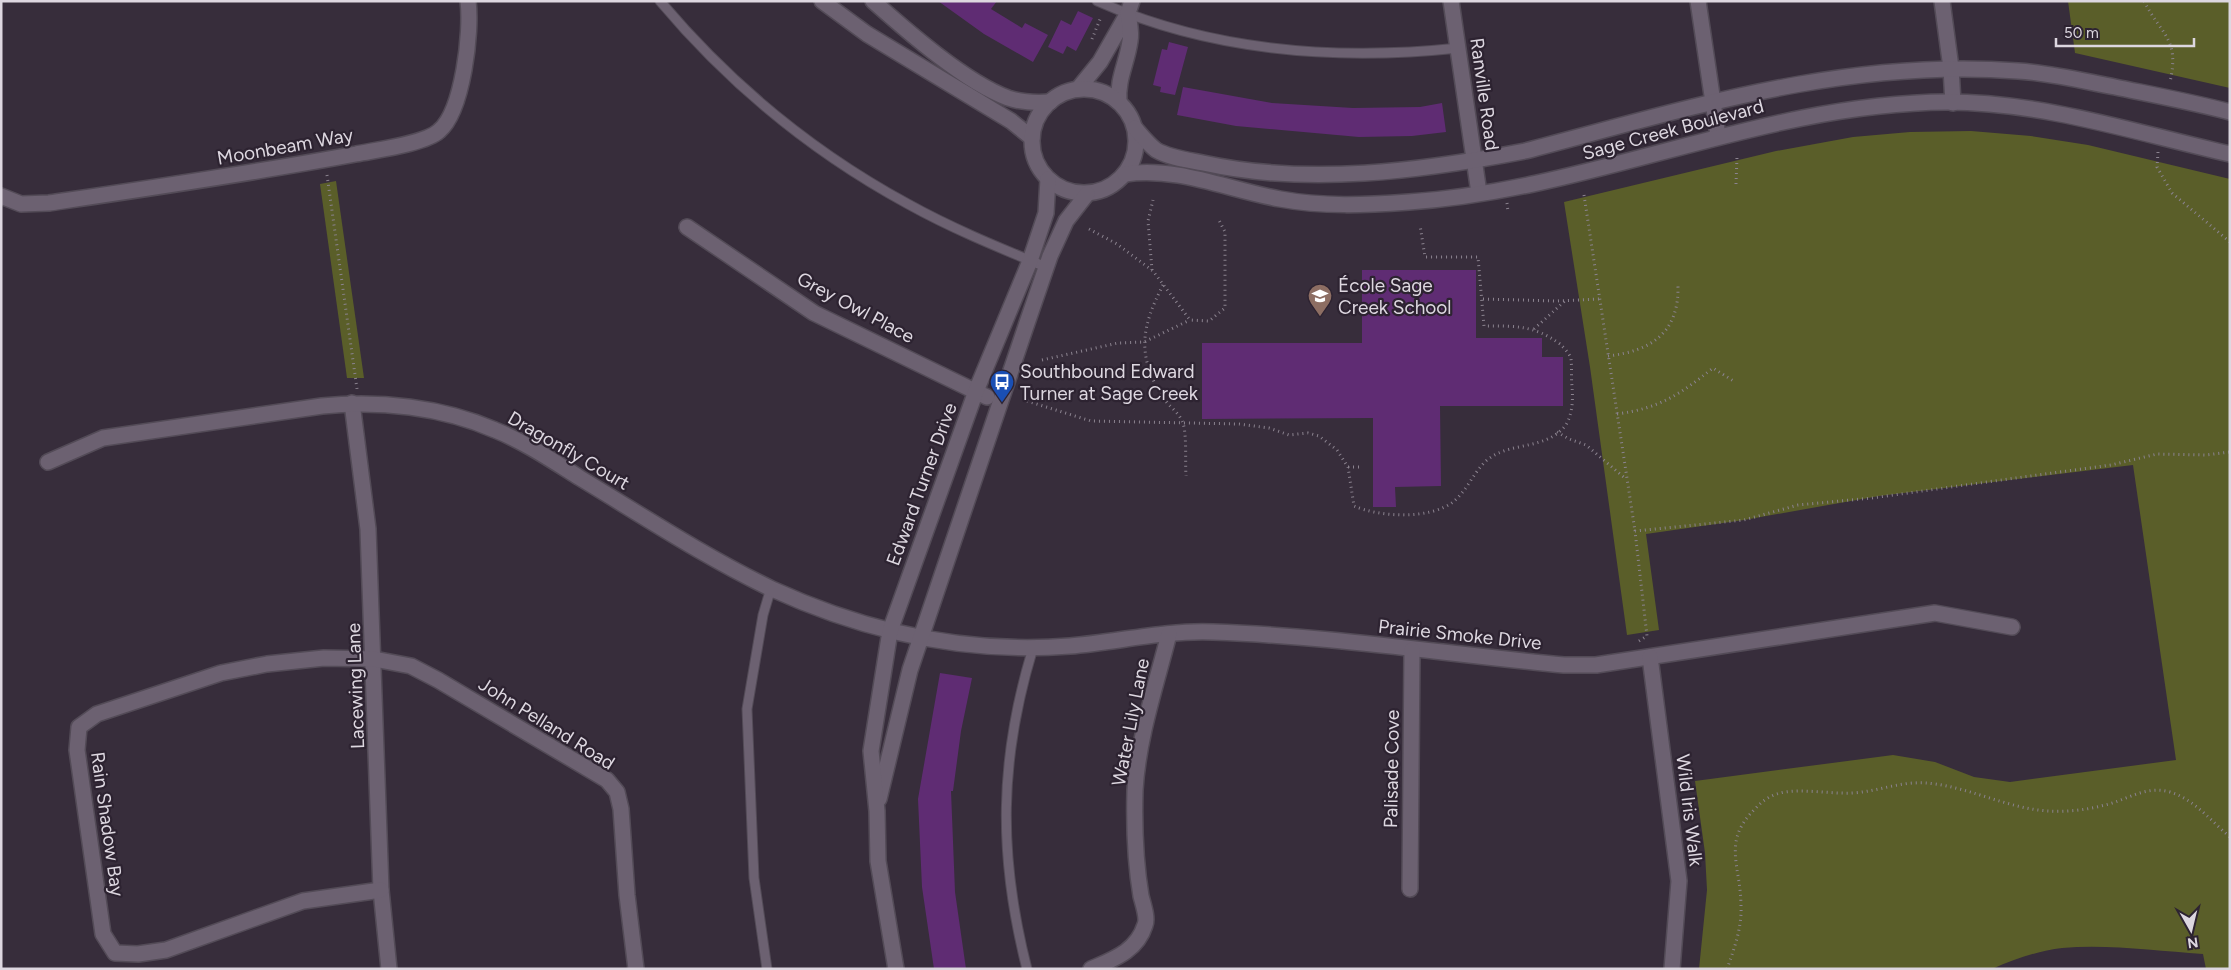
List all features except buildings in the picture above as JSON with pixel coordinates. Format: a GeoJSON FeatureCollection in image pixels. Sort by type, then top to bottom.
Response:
{"type":"FeatureCollection","features":[{"type":"Feature","properties":{"kind":"street","name":"Moonbeam Way"},"geometry":{"type":"LineString","coordinates":[[1,196],[21,204],[49,203],[260,172],[404,144],[438,132],[447,122],[454,106],[463,74],[468,48],[468,1]]}},
{"type":"Feature","properties":{"kind":"street"},"geometry":{"type":"LineString","coordinates":[[822,1],[867,34],[1011,122],[1032,138]]}},
{"type":"Feature","properties":{"kind":"street"},"geometry":{"type":"LineString","coordinates":[[874,1],[928,48],[977,81],[1008,98],[1032,103],[1050,102]]}},
{"type":"Feature","properties":{"kind":"street","name":"Ranville Road"},"geometry":{"type":"LineString","coordinates":[[1451,1],[1479,193]]}},
{"type":"Feature","properties":{"kind":"street"},"geometry":{"type":"LineString","coordinates":[[1698,1],[1718,136]]}},
{"type":"Feature","properties":{"kind":"street"},"geometry":{"type":"LineString","coordinates":[[1942,1],[1951,68],[1953,103]]}},
{"type":"Feature","properties":{"kind":"street"},"geometry":{"type":"LineString","coordinates":[[1078,90],[1100,62],[1130,7]]}},
{"type":"Feature","properties":{"kind":"street"},"geometry":{"type":"LineString","coordinates":[[1119,102],[1118,88],[1121,70],[1130,40],[1130,7]]}},
{"type":"Feature","properties":{"kind":"street","name":"Sage Creek Boulevard"},"geometry":{"type":"LineString","coordinates":[[1135,128],[1155,149],[1171,156],[1250,171],[1279,174],[1381,172],[1525,152],[1712,102],[1820,79],[1885,72],[1951,68],[2020,71],[2167,96],[2230,112]]}},
{"type":"Feature","properties":{"kind":"street"},"geometry":{"type":"LineString","coordinates":[[1078,90],[1100,92],[1119,102],[1129,114],[1135,128],[1137,147],[1133,161],[1125,174],[1108,188],[1087,194],[1066,190],[1048,180],[1038,165],[1032,138],[1038,118],[1050,102],[1056,96],[1078,90]]}},
{"type":"Feature","properties":{"kind":"street","name":"Sage Creek Boulevard"},"geometry":{"type":"LineString","coordinates":[[1125,174],[1162,172],[1283,200],[1325,204],[1414,202],[1530,185],[1592,171],[1718,136],[1782,121],[1833,113],[1953,103],[2038,110],[2084,118],[2158,138],[2230,154]]}},
{"type":"Feature","properties":{"kind":"street","name":"Edward Turner Drive"},"geometry":{"type":"LineString","coordinates":[[896,969],[878,862],[876,810],[870,751],[896,632],[1046,213],[1048,180]]}},
{"type":"Feature","properties":{"kind":"street","name":"Edward Turner Drive"},"geometry":{"type":"LineString","coordinates":[[876,810],[910,670],[920,638],[1046,268],[1066,221],[1087,194]]}},
{"type":"Feature","properties":{"kind":"street","name":"Grey Owl Place"},"geometry":{"type":"LineString","coordinates":[[687,227],[814,313],[981,394]]}},
{"type":"Feature","properties":{"kind":"street","name":"Dragonfly Court"},"geometry":{"type":"LineString","coordinates":[[48,462],[103,438],[352,403],[443,413],[494,429],[546,457],[706,554],[771,588],[856,622],[896,632]]}},
{"type":"Feature","properties":{"kind":"street","name":"Lacewing Lane"},"geometry":{"type":"LineString","coordinates":[[352,403],[368,529],[381,890],[389,969]]}},
{"type":"Feature","properties":{"kind":"street","name":"Prairie Smoke Drive"},"geometry":{"type":"LineString","coordinates":[[896,632],[920,638],[978,647],[1033,648],[1107,642],[1169,634],[1208,632],[1264,635],[1564,665],[1596,665],[1935,613],[2012,626]]}},
{"type":"Feature","properties":{"kind":"street","name":"Water Lily Lane"},"geometry":{"type":"LineString","coordinates":[[1091,969],[1121,955],[1137,943],[1146,923],[1138,878],[1134,833],[1135,788],[1148,715],[1169,634]]}},
{"type":"Feature","properties":{"kind":"street","name":"Palisade Cove"},"geometry":{"type":"LineString","coordinates":[[1410,889],[1412,650]]}},
{"type":"Feature","properties":{"kind":"street","name":"Rain Shadow Bay"},"geometry":{"type":"LineString","coordinates":[[374,659],[324,658],[267,664],[221,673],[97,714],[80,727],[76,750],[102,934],[116,953],[138,954],[166,950],[303,901],[381,890]]}},
{"type":"Feature","properties":{"kind":"street","name":"Wild Iris Walk"},"geometry":{"type":"LineString","coordinates":[[1643,658],[1679,881],[1672,969]]}},
{"type":"Feature","properties":{"kind":"street","name":"John Pelland Road"},"geometry":{"type":"LineString","coordinates":[[374,659],[411,666],[438,680],[607,780],[617,792],[621,809],[627,895],[636,969]]}},
{"type":"Feature","properties":{"kind":"lane"},"geometry":{"type":"LineString","coordinates":[[660,1],[689,35],[755,98],[830,155],[908,204],[955,228],[1046,268]]}},
{"type":"Feature","properties":{"kind":"lane"},"geometry":{"type":"LineString","coordinates":[[1101,3],[1130,7],[1170,28],[1230,43],[1279,50],[1372,54],[1459,48]]}},
{"type":"Feature","properties":{"kind":"lane"},"geometry":{"type":"LineString","coordinates":[[767,969],[754,878],[747,709],[763,615],[771,588]]}},
{"type":"Feature","properties":{"kind":"lane"},"geometry":{"type":"LineString","coordinates":[[1027,969],[1010,881],[1006,807],[1012,729],[1033,648]]}},
{"type":"Feature","properties":{"kind":"path"},"geometry":{"type":"LineString","coordinates":[[2144,1],[2170,39],[2174,66],[2167,96]]}},
{"type":"Feature","properties":{"kind":"path"},"geometry":{"type":"LineString","coordinates":[[1089,48],[1101,3]]}},
{"type":"Feature","properties":{"kind":"path"},"geometry":{"type":"LineString","coordinates":[[2158,138],[2157,167],[2172,193],[2230,242]]}},
{"type":"Feature","properties":{"kind":"path"},"geometry":{"type":"LineString","coordinates":[[1736,184],[1737,157]]}},
{"type":"Feature","properties":{"kind":"path"},"geometry":{"type":"LineString","coordinates":[[325,160],[357,390],[352,403]]}},
{"type":"Feature","properties":{"kind":"path"},"geometry":{"type":"LineString","coordinates":[[1584,195],[1634,531],[1647,636],[1636,644],[1643,658]]}},
{"type":"Feature","properties":{"kind":"path"},"geometry":{"type":"LineString","coordinates":[[1153,200],[1148,221],[1153,271]]}},
{"type":"Feature","properties":{"kind":"path"},"geometry":{"type":"LineString","coordinates":[[1042,360],[1118,343],[1144,342],[1190,320],[1209,321],[1225,308],[1225,232],[1218,218]]}},
{"type":"Feature","properties":{"kind":"path"},"geometry":{"type":"LineString","coordinates":[[1027,401],[1091,421],[1240,424],[1269,428],[1289,435],[1308,433],[1319,436],[1337,450],[1348,468],[1354,506],[1370,513],[1424,514],[1452,503],[1486,461],[1506,449],[1529,446],[1565,426],[1570,413],[1572,396],[1571,357],[1563,347],[1550,337],[1524,326],[1484,326],[1478,257],[1425,257],[1420,225]]}},
{"type":"Feature","properties":{"kind":"path"},"geometry":{"type":"LineString","coordinates":[[1089,229],[1117,244],[1153,271],[1190,320]]}},
{"type":"Feature","properties":{"kind":"path"},"geometry":{"type":"LineString","coordinates":[[1163,284],[1148,314],[1144,342],[1148,370],[1162,397],[1183,423],[1186,476]]}},
{"type":"Feature","properties":{"kind":"path"},"geometry":{"type":"LineString","coordinates":[[1608,356],[1636,351],[1647,347],[1657,339],[1675,314],[1678,286]]}},
{"type":"Feature","properties":{"kind":"path"},"geometry":{"type":"LineString","coordinates":[[1483,300],[1599,298]]}},
{"type":"Feature","properties":{"kind":"path"},"geometry":{"type":"LineString","coordinates":[[1533,330],[1566,300]]}},
{"type":"Feature","properties":{"kind":"path"},"geometry":{"type":"LineString","coordinates":[[1617,414],[1644,410],[1667,400],[1690,386],[1713,368],[1735,382]]}},
{"type":"Feature","properties":{"kind":"path"},"geometry":{"type":"LineString","coordinates":[[1557,432],[1586,445],[1627,480]]}},
{"type":"Feature","properties":{"kind":"path"},"geometry":{"type":"LineString","coordinates":[[1634,531],[1744,520],[1798,505],[1872,498],[2111,465],[2157,454],[2206,455],[2230,452]]}},
{"type":"Feature","properties":{"kind":"path"},"geometry":{"type":"LineString","coordinates":[[1348,468],[1363,467]]}},
{"type":"Feature","properties":{"kind":"path"},"geometry":{"type":"LineString","coordinates":[[1727,969],[1740,926],[1741,907],[1734,852],[1736,835],[1744,820],[1755,808],[1774,794],[1799,791],[1855,793],[1895,784],[1934,784],[1976,792],[2028,808],[2048,811],[2104,806],[2140,791],[2158,790],[2170,792],[2185,799],[2230,837]]}},
{"type":"Feature","properties":{"kind":"green space"},"geometry":{"type":"Polygon","coordinates":[[[2068,1],[2230,1],[2230,88],[2075,53],[2068,1]]]}},
{"type":"Feature","properties":{"kind":"green space"},"geometry":{"type":"Polygon","coordinates":[[[1971,131],[2031,136],[2088,145],[2230,179],[2230,969],[2206,969],[2203,954],[2132,948],[2079,947],[2044,951],[1992,969],[1699,969],[1707,890],[1705,853],[1695,781],[1893,755],[1935,762],[1974,777],[2010,782],[2176,760],[2133,465],[1879,496],[1744,520],[1646,534],[1659,630],[1627,635],[1590,367],[1564,202],[1776,151],[1853,137],[1910,132],[1971,131]]]}},
{"type":"Feature","properties":{"kind":"green space"},"geometry":{"type":"Polygon","coordinates":[[[336,181],[364,378],[347,378],[320,184],[336,181]]]}},
{"type":"Feature","properties":{"kind":"place","name":"École Sage Creek School"},"geometry":{"type":"Point","coordinates":[1320,317]}},
{"type":"Feature","properties":{"kind":"place","name":"Southbound Edward Turner at Sage Creek"},"geometry":{"type":"Point","coordinates":[1002,403]}}]}
